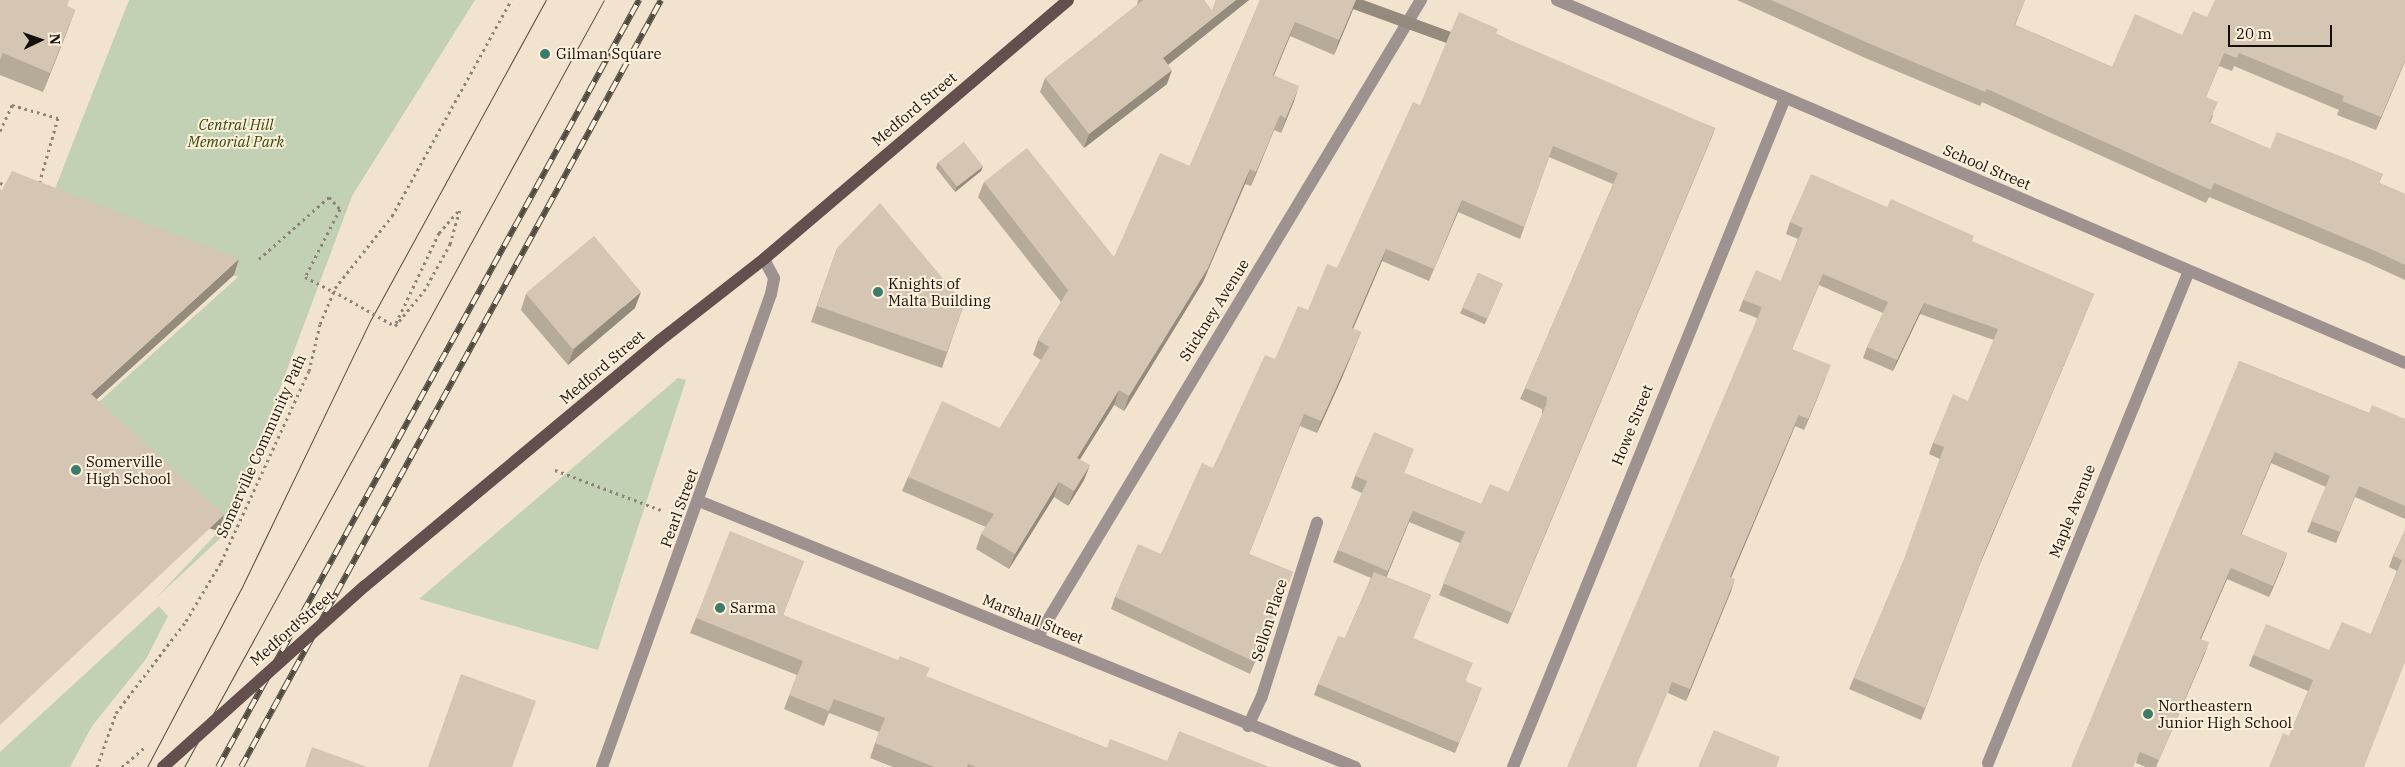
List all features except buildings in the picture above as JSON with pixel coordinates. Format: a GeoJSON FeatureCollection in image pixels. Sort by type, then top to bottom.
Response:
{"type":"FeatureCollection","features":[{"type":"Feature","properties":{"kind":"main road","name":"Medford Street"},"geometry":{"type":"LineString","coordinates":[[163,767],[365,586],[659,341],[764,259],[1068,0]]}},
{"type":"Feature","properties":{"kind":"street","name":"Stickney Avenue"},"geometry":{"type":"LineString","coordinates":[[1037,638],[1421,0]]}},
{"type":"Feature","properties":{"kind":"street","name":"School Street"},"geometry":{"type":"LineString","coordinates":[[1557,0],[2405,363]]}},
{"type":"Feature","properties":{"kind":"street","name":"Howe Street"},"geometry":{"type":"LineString","coordinates":[[1513,767],[1785,98]]}},
{"type":"Feature","properties":{"kind":"street","name":"Pearl Street"},"geometry":{"type":"LineString","coordinates":[[602,767],[699,501],[771,294],[774,278],[764,259]]}},
{"type":"Feature","properties":{"kind":"street","name":"Maple Avenue"},"geometry":{"type":"LineString","coordinates":[[1988,763],[2189,271]]}},
{"type":"Feature","properties":{"kind":"street","name":"Marshall Street"},"geometry":{"type":"LineString","coordinates":[[699,501],[1248,726],[1355,767]]}},
{"type":"Feature","properties":{"kind":"street","name":"Sellon Place"},"geometry":{"type":"LineString","coordinates":[[1248,726],[1317,523]]}},
{"type":"Feature","properties":{"kind":"path","name":"Somerville Community Path"},"geometry":{"type":"LineString","coordinates":[[97,767],[116,713],[186,620],[221,562],[309,371],[333,292],[392,216],[511,0]]}},
{"type":"Feature","properties":{"kind":"path"},"geometry":{"type":"LineString","coordinates":[[0,131],[12,105],[58,118],[38,189]]}},
{"type":"Feature","properties":{"kind":"path"},"geometry":{"type":"LineString","coordinates":[[0,183],[18,189]]}},
{"type":"Feature","properties":{"kind":"path"},"geometry":{"type":"LineString","coordinates":[[259,258],[329,197],[340,208],[305,277],[395,326]]}},
{"type":"Feature","properties":{"kind":"path"},"geometry":{"type":"LineString","coordinates":[[460,210],[450,244],[424,291],[395,326],[439,233],[460,210]]}},
{"type":"Feature","properties":{"kind":"path"},"geometry":{"type":"LineString","coordinates":[[555,470],[662,510]]}},
{"type":"Feature","properties":{"kind":"green space","name":"Central Hill Memorial Park"},"geometry":{"type":"Polygon","coordinates":[[[129,0],[475,0],[352,196],[226,533],[156,598],[219,531],[91,409],[238,277],[51,199],[129,0]]]}},
{"type":"Feature","properties":{"kind":"green space"},"geometry":{"type":"Polygon","coordinates":[[[678,378],[686,380],[598,650],[419,599],[678,378]]]}},
{"type":"Feature","properties":{"kind":"green space"},"geometry":{"type":"Polygon","coordinates":[[[159,606],[168,616],[146,659],[92,726],[70,767],[0,767],[0,752],[159,606]]]}},
{"type":"Feature","properties":{"kind":"tram line"},"geometry":{"type":"LineString","coordinates":[[147,767],[241,589],[370,321],[546,0]]}},
{"type":"Feature","properties":{"kind":"tram line"},"geometry":{"type":"LineString","coordinates":[[184,767],[604,0]]}},
{"type":"Feature","properties":{"kind":"railway"},"geometry":{"type":"LineString","coordinates":[[218,767],[639,0]]}},
{"type":"Feature","properties":{"kind":"railway"},"geometry":{"type":"LineString","coordinates":[[241,767],[661,0]]}},
{"type":"Feature","properties":{"kind":"place","name":"Gilman Square"},"geometry":{"type":"Point","coordinates":[545,54]}},
{"type":"Feature","properties":{"kind":"place","name":"Knights of Malta Building"},"geometry":{"type":"Point","coordinates":[878,292]}},
{"type":"Feature","properties":{"kind":"place","name":"Somerville High School"},"geometry":{"type":"Point","coordinates":[76,470]}},
{"type":"Feature","properties":{"kind":"place","name":"Sarma"},"geometry":{"type":"Point","coordinates":[720,608]}},
{"type":"Feature","properties":{"kind":"place","name":"Northeastern Junior High School"},"geometry":{"type":"Point","coordinates":[2148,714]}}]}
